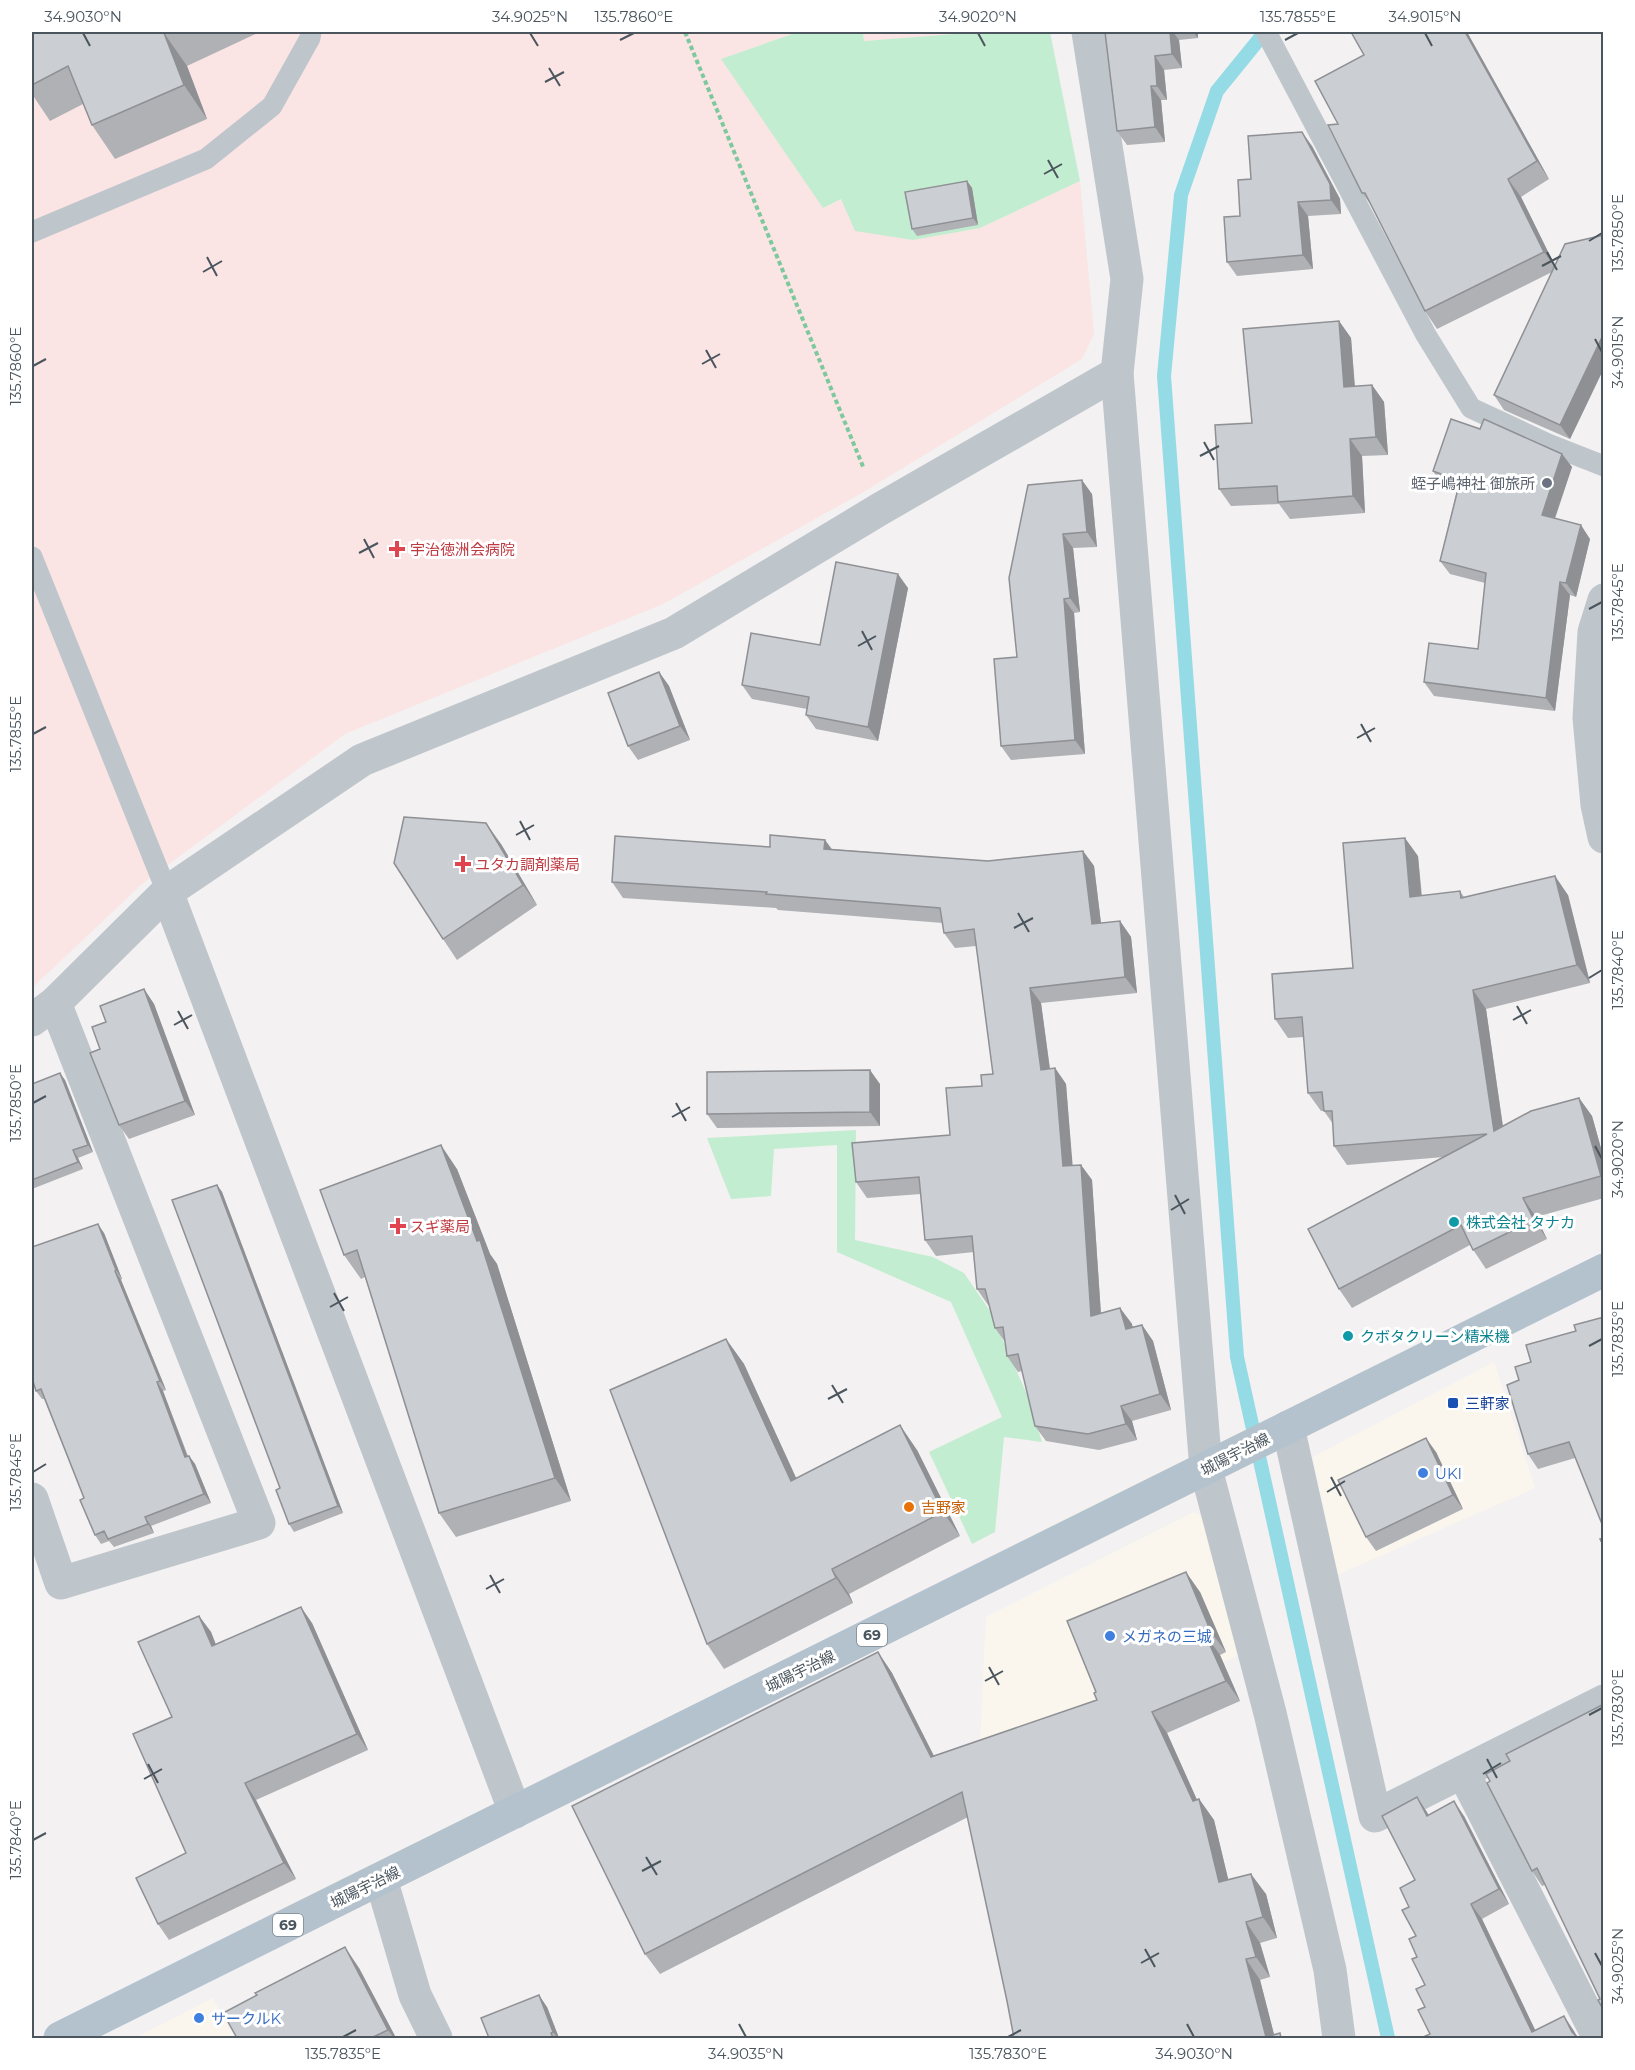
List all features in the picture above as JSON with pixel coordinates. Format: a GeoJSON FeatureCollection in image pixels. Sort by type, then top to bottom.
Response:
{"type":"FeatureCollection","features":[{"type":"Feature","properties":{"kind":"main road","name":"城陽宇治線"},"geometry":{"type":"LineString","coordinates":[[60,2038],[1604,1270]]}},
{"type":"Feature","properties":{"kind":"street"},"geometry":{"type":"LineString","coordinates":[[1088,32],[1127,279],[1117,373],[1217,1463],[1270,1713],[1328,1959],[1339,2038]]}},
{"type":"Feature","properties":{"kind":"street"},"geometry":{"type":"LineString","coordinates":[[32,1498],[62,1583],[259,1522],[43,1012],[167,892],[362,760],[674,633],[880,510],[1117,373]]}},
{"type":"Feature","properties":{"kind":"street"},"geometry":{"type":"LineString","coordinates":[[1604,600],[1594,632],[1588,718],[1597,804],[1604,837]]}},
{"type":"Feature","properties":{"kind":"street"},"geometry":{"type":"LineString","coordinates":[[167,892],[515,1812]]}},
{"type":"Feature","properties":{"kind":"street"},"geometry":{"type":"LineString","coordinates":[[1281,1430],[1375,1816],[1604,1701]]}},
{"type":"Feature","properties":{"kind":"street"},"geometry":{"type":"LineString","coordinates":[[1463,1772],[1599,2038]]}},
{"type":"Feature","properties":{"kind":"street"},"geometry":{"type":"LineString","coordinates":[[381,1879],[415,1995],[436,2038]]}},
{"type":"Feature","properties":{"kind":"lane"},"geometry":{"type":"LineString","coordinates":[[32,232],[206,159],[272,106],[310,38],[311,32]]}},
{"type":"Feature","properties":{"kind":"lane"},"geometry":{"type":"LineString","coordinates":[[1270,40],[1426,335],[1471,408],[1548,444],[1604,466]]}},
{"type":"Feature","properties":{"kind":"lane"},"geometry":{"type":"LineString","coordinates":[[32,557],[167,892]]}},
{"type":"Feature","properties":{"kind":"path"},"geometry":{"type":"LineString","coordinates":[[685,32],[880,510]]}},
{"type":"Feature","properties":{"kind":"shaded area","name":"宇治徳洲会病院"},"geometry":{"type":"Polygon","coordinates":[[[32,32],[798,32],[722,59],[824,208],[841,199],[980,228],[1080,181],[1094,334],[1082,359],[860,494],[663,604],[345,734],[142,884],[32,988],[32,32]]]}},
{"type":"Feature","properties":{"kind":"shaded area"},"geometry":{"type":"Polygon","coordinates":[[[863,32],[981,32],[864,41],[863,32]]]}},
{"type":"Feature","properties":{"kind":"shaded area","name":"UKI"},"geometry":{"type":"Polygon","coordinates":[[[1494,1362],[1535,1488],[1337,1575],[1313,1457],[1494,1362]]]}},
{"type":"Feature","properties":{"kind":"shaded area","name":"メガネの三城"},"geometry":{"type":"Polygon","coordinates":[[[1194,1512],[1210,1520],[1240,1655],[979,1765],[986,1617],[1194,1512]]]}},
{"type":"Feature","properties":{"kind":"shaded area","name":"サークルK"},"geometry":{"type":"Polygon","coordinates":[[[213,1998],[235,2038],[135,2038],[213,1998]]]}},
{"type":"Feature","properties":{"kind":"green space"},"geometry":{"type":"Polygon","coordinates":[[[798,32],[863,32],[864,41],[981,32],[1050,32],[1080,181],[980,228],[913,240],[855,231],[841,199],[823,208],[721,59],[798,32]]]}},
{"type":"Feature","properties":{"kind":"green space"},"geometry":{"type":"Polygon","coordinates":[[[856,1130],[855,1240],[933,1257],[964,1273],[990,1311],[1029,1399],[1042,1442],[1004,1437],[995,1532],[972,1544],[929,1452],[1002,1417],[951,1302],[837,1252],[837,1145],[774,1149],[771,1196],[731,1199],[707,1138],[856,1130]]]}},
{"type":"Feature","properties":{"kind":"building"},"geometry":{"type":"Polygon","coordinates":[[[32,32],[167,32],[164,33],[184,85],[92,125],[68,66],[32,85],[32,32]]]}},
{"type":"Feature","properties":{"kind":"building"},"geometry":{"type":"Polygon","coordinates":[[[1105,32],[1170,32],[1172,54],[1155,56],[1157,86],[1151,86],[1155,127],[1117,131],[1105,32]]]}},
{"type":"Feature","properties":{"kind":"building"},"geometry":{"type":"Polygon","coordinates":[[[1351,32],[1465,32],[1537,161],[1508,179],[1544,252],[1425,311],[1328,125],[1338,124],[1315,81],[1364,55],[1351,32]]]}},
{"type":"Feature","properties":{"kind":"building"},"geometry":{"type":"Polygon","coordinates":[[[1302,132],[1330,184],[1331,200],[1298,202],[1303,255],[1227,262],[1224,217],[1240,216],[1238,180],[1251,179],[1248,136],[1302,132]]]}},
{"type":"Feature","properties":{"kind":"building"},"geometry":{"type":"Polygon","coordinates":[[[967,181],[973,218],[912,229],[905,192],[967,181]]]}},
{"type":"Feature","properties":{"kind":"building"},"geometry":{"type":"Polygon","coordinates":[[[1604,235],[1604,333],[1560,425],[1494,395],[1565,244],[1604,235]]]}},
{"type":"Feature","properties":{"kind":"building"},"geometry":{"type":"Polygon","coordinates":[[[1339,321],[1344,387],[1372,385],[1376,437],[1350,439],[1353,496],[1278,502],[1277,486],[1219,489],[1215,425],[1252,423],[1243,329],[1339,321]]]}},
{"type":"Feature","properties":{"kind":"building"},"geometry":{"type":"Polygon","coordinates":[[[1451,419],[1480,429],[1484,419],[1562,454],[1542,515],[1581,525],[1566,583],[1560,582],[1546,698],[1424,682],[1429,643],[1478,649],[1486,573],[1440,561],[1460,481],[1433,471],[1451,419]]]}},
{"type":"Feature","properties":{"kind":"building"},"geometry":{"type":"Polygon","coordinates":[[[1082,480],[1087,532],[1063,534],[1070,598],[1064,599],[1075,740],[1001,746],[994,659],[1017,657],[1009,578],[1028,485],[1082,480]]]}},
{"type":"Feature","properties":{"kind":"building"},"geometry":{"type":"Polygon","coordinates":[[[836,562],[898,574],[868,727],[806,715],[809,697],[742,685],[751,633],[820,645],[836,562]]]}},
{"type":"Feature","properties":{"kind":"building"},"geometry":{"type":"Polygon","coordinates":[[[659,672],[680,726],[628,746],[608,693],[659,672]]]}},
{"type":"Feature","properties":{"kind":"building","name":"ユタカ調剤薬局"},"geometry":{"type":"Polygon","coordinates":[[[404,817],[486,823],[523,885],[443,939],[394,863],[404,817]]]}},
{"type":"Feature","properties":{"kind":"building"},"geometry":{"type":"Polygon","coordinates":[[[770,835],[825,840],[824,849],[988,861],[1083,851],[1092,924],[1120,921],[1125,977],[1030,988],[1041,1070],[1055,1068],[1063,1166],[1081,1165],[1091,1316],[1120,1308],[1126,1329],[1142,1325],[1160,1394],[1121,1406],[1126,1424],[1088,1434],[1035,1426],[1018,1354],[1007,1356],[1003,1327],[995,1328],[985,1289],[977,1289],[972,1236],[925,1240],[919,1177],[856,1182],[852,1143],[950,1135],[946,1088],[982,1086],[981,1075],[993,1074],[974,929],[944,933],[940,908],[766,894],[767,892],[612,882],[615,836],[770,847],[770,835]]]}},
{"type":"Feature","properties":{"kind":"building"},"geometry":{"type":"Polygon","coordinates":[[[1405,838],[1410,897],[1460,891],[1461,898],[1555,876],[1577,965],[1473,990],[1494,1131],[1531,1111],[1579,1098],[1601,1176],[1523,1198],[1534,1220],[1473,1250],[1461,1225],[1339,1289],[1308,1229],[1487,1134],[1334,1146],[1332,1111],[1324,1111],[1322,1092],[1308,1093],[1302,1017],[1275,1019],[1272,974],[1353,968],[1343,843],[1405,838]]]}},
{"type":"Feature","properties":{"kind":"building"},"geometry":{"type":"Polygon","coordinates":[[[144,989],[185,1101],[119,1125],[90,1053],[100,1049],[92,1027],[106,1022],[100,1006],[144,989]]]}},
{"type":"Feature","properties":{"kind":"building"},"geometry":{"type":"Polygon","coordinates":[[[870,1070],[870,1112],[707,1114],[707,1072],[870,1070]]]}},
{"type":"Feature","properties":{"kind":"building"},"geometry":{"type":"Polygon","coordinates":[[[60,1073],[88,1145],[73,1150],[78,1162],[32,1180],[32,1084],[60,1073]]]}},
{"type":"Feature","properties":{"kind":"building"},"geometry":{"type":"Polygon","coordinates":[[[441,1145],[477,1241],[480,1240],[555,1478],[439,1513],[357,1250],[344,1255],[320,1190],[441,1145]]]}},
{"type":"Feature","properties":{"kind":"building"},"geometry":{"type":"Polygon","coordinates":[[[217,1185],[338,1506],[289,1524],[276,1490],[280,1488],[172,1200],[217,1185]]]}},
{"type":"Feature","properties":{"kind":"building"},"geometry":{"type":"Polygon","coordinates":[[[98,1224],[160,1381],[157,1382],[185,1457],[189,1456],[204,1494],[145,1517],[148,1524],[108,1539],[104,1531],[95,1535],[80,1500],[84,1498],[41,1389],[36,1391],[32,1378],[32,1247],[98,1224]]]}},
{"type":"Feature","properties":{"kind":"building"},"geometry":{"type":"Polygon","coordinates":[[[1604,1317],[1604,1529],[1569,1442],[1528,1454],[1507,1385],[1519,1380],[1515,1367],[1531,1362],[1526,1345],[1576,1331],[1574,1325],[1604,1317]]]}},
{"type":"Feature","properties":{"kind":"building"},"geometry":{"type":"Polygon","coordinates":[[[726,1339],[791,1481],[900,1425],[943,1512],[832,1569],[836,1578],[707,1644],[610,1390],[726,1339]]]}},
{"type":"Feature","properties":{"kind":"building"},"geometry":{"type":"Polygon","coordinates":[[[1426,1438],[1453,1495],[1366,1537],[1338,1480],[1426,1438]]]}},
{"type":"Feature","properties":{"kind":"building"},"geometry":{"type":"Polygon","coordinates":[[[1186,1572],[1211,1632],[1205,1634],[1226,1681],[1152,1712],[1193,1801],[1199,1799],[1219,1882],[1251,1874],[1263,1917],[1246,1922],[1256,1957],[1246,1959],[1266,2037],[1280,2033],[1281,2038],[1014,2038],[962,1792],[645,1954],[572,1806],[878,1652],[931,1757],[1097,1700],[1094,1693],[1096,1692],[1067,1621],[1186,1572]]]}},
{"type":"Feature","properties":{"kind":"building"},"geometry":{"type":"Polygon","coordinates":[[[301,1607],[357,1734],[245,1783],[284,1863],[158,1924],[136,1878],[186,1853],[133,1734],[172,1717],[138,1642],[199,1616],[212,1646],[301,1607]]]}},
{"type":"Feature","properties":{"kind":"building"},"geometry":{"type":"Polygon","coordinates":[[[1604,1704],[1604,2011],[1537,1868],[1532,1871],[1487,1783],[1490,1781],[1486,1774],[1510,1761],[1506,1754],[1604,1704]]]}},
{"type":"Feature","properties":{"kind":"building"},"geometry":{"type":"Polygon","coordinates":[[[1417,1797],[1427,1816],[1454,1801],[1499,1889],[1471,1904],[1532,2032],[1564,2016],[1572,2032],[1578,2038],[1421,2038],[1430,2034],[1418,2010],[1425,2007],[1416,1989],[1425,1985],[1412,1959],[1417,1957],[1409,1939],[1416,1936],[1402,1910],[1409,1907],[1400,1888],[1415,1880],[1382,1816],[1417,1797]]]}},
{"type":"Feature","properties":{"kind":"building"},"geometry":{"type":"Polygon","coordinates":[[[345,1947],[388,2030],[371,2038],[237,2038],[223,2013],[257,1995],[255,1993],[345,1947]]]}},
{"type":"Feature","properties":{"kind":"building"},"geometry":{"type":"Polygon","coordinates":[[[539,1995],[553,2032],[551,2033],[553,2038],[489,2038],[481,2018],[539,1995]]]}},
{"type":"Feature","properties":{"kind":"waterway"},"geometry":{"type":"LineString","coordinates":[[1265,32],[1217,91],[1181,195],[1164,376],[1237,1357],[1388,2038]]}},
{"type":"Feature","properties":{"kind":"place","name":"蛭子嶋神社 御旅所"},"geometry":{"type":"Point","coordinates":[1547,483]}},
{"type":"Feature","properties":{"kind":"place","name":"宇治徳洲会病院"},"geometry":{"type":"Point","coordinates":[397,549]}},
{"type":"Feature","properties":{"kind":"place","name":"ユタカ調剤薬局"},"geometry":{"type":"Point","coordinates":[463,864]}},
{"type":"Feature","properties":{"kind":"place","name":"株式会社 タナカ"},"geometry":{"type":"Point","coordinates":[1454,1222]}},
{"type":"Feature","properties":{"kind":"place","name":"スギ薬局"},"geometry":{"type":"Point","coordinates":[398,1226]}},
{"type":"Feature","properties":{"kind":"place","name":"クボタクリーン精米機"},"geometry":{"type":"Point","coordinates":[1348,1336]}},
{"type":"Feature","properties":{"kind":"place","name":"三軒家"},"geometry":{"type":"Point","coordinates":[1453,1403]}},
{"type":"Feature","properties":{"kind":"place","name":"UKI"},"geometry":{"type":"Point","coordinates":[1423,1473]}},
{"type":"Feature","properties":{"kind":"place","name":"吉野家"},"geometry":{"type":"Point","coordinates":[909,1507]}},
{"type":"Feature","properties":{"kind":"place","name":"メガネの三城"},"geometry":{"type":"Point","coordinates":[1110,1636]}},
{"type":"Feature","properties":{"kind":"place","name":"サークルK"},"geometry":{"type":"Point","coordinates":[199,2018]}}]}
